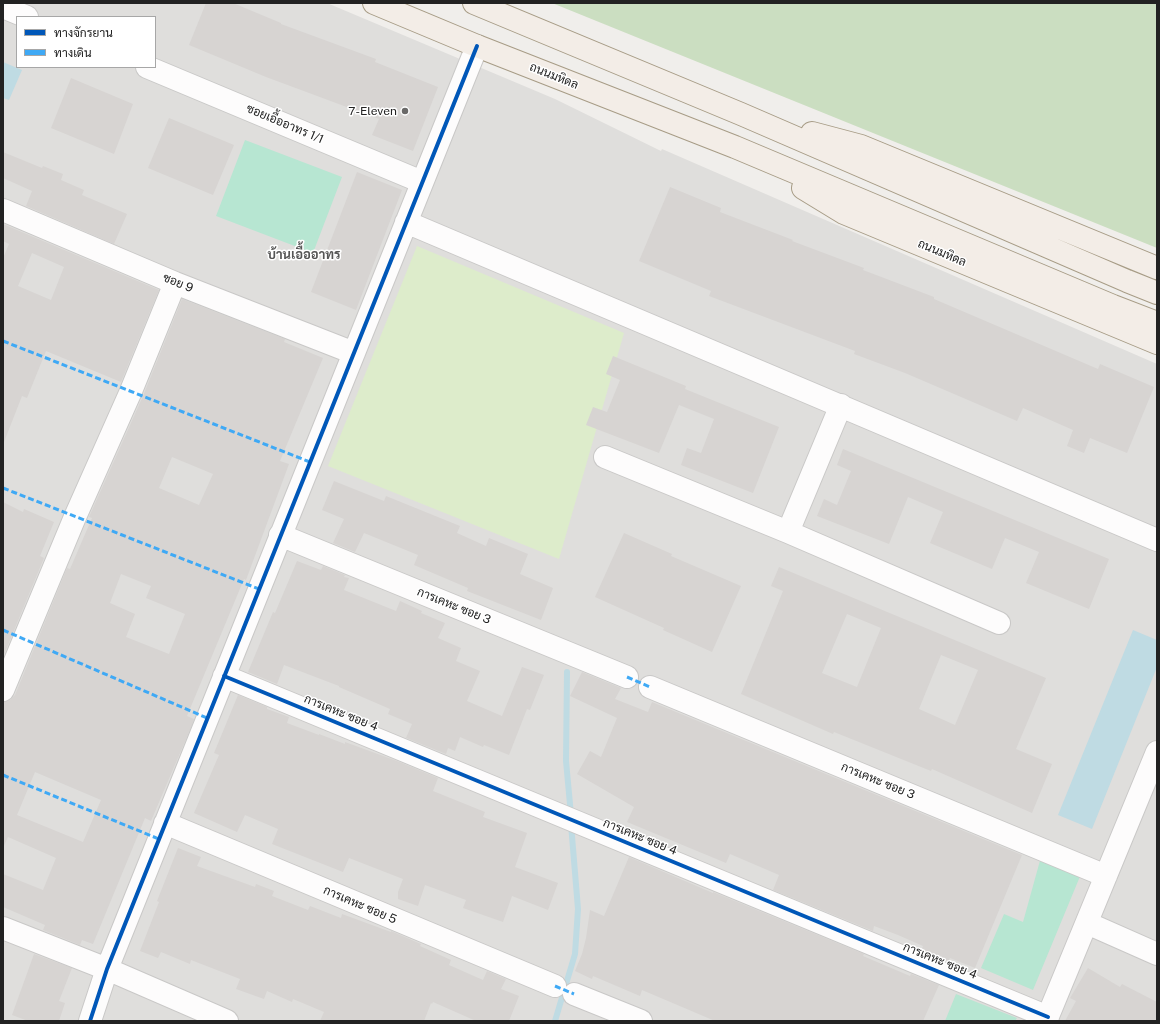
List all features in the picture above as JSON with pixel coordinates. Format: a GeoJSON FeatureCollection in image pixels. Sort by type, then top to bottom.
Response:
{"type":"FeatureCollection","features":[{"type":"Feature","properties":{"kind":"main road","name":"ถนนมหิดล"},"geometry":{"type":"LineString","coordinates":[[374,3],[477,46],[734,147],[1112,306],[1157,323]]}},
{"type":"Feature","properties":{"kind":"main road"},"geometry":{"type":"LineString","coordinates":[[474,3],[741,114],[1157,293]]}},
{"type":"Feature","properties":{"kind":"main road"},"geometry":{"type":"LineString","coordinates":[[741,114],[861,146],[1157,268]]}},
{"type":"Feature","properties":{"kind":"main road","name":"ถนนมหิดล"},"geometry":{"type":"LineString","coordinates":[[734,147],[844,213],[1157,343]]}},
{"type":"Feature","properties":{"kind":"street"},"geometry":{"type":"LineString","coordinates":[[3,7],[25,16]]}},
{"type":"Feature","properties":{"kind":"street"},"geometry":{"type":"LineString","coordinates":[[90,1021],[107,969],[477,46]]}},
{"type":"Feature","properties":{"kind":"street","name":"ซอยเอื้ออาทร 1/1"},"geometry":{"type":"LineString","coordinates":[[149,68],[422,182]]}},
{"type":"Feature","properties":{"kind":"street","name":"ซอย 9"},"geometry":{"type":"LineString","coordinates":[[3,210],[175,283],[354,353]]}},
{"type":"Feature","properties":{"kind":"street"},"geometry":{"type":"LineString","coordinates":[[406,222],[1157,540]]}},
{"type":"Feature","properties":{"kind":"street"},"geometry":{"type":"LineString","coordinates":[[3,690],[75,517],[131,391],[175,283]]}},
{"type":"Feature","properties":{"kind":"street"},"geometry":{"type":"LineString","coordinates":[[788,532],[841,406]]}},
{"type":"Feature","properties":{"kind":"street"},"geometry":{"type":"LineString","coordinates":[[605,457],[788,532],[999,623]]}},
{"type":"Feature","properties":{"kind":"street","name":"การเคหะ ซอย 3"},"geometry":{"type":"LineString","coordinates":[[280,535],[627,677]]}},
{"type":"Feature","properties":{"kind":"street","name":"การเคหะ ซอย 4"},"geometry":{"type":"LineString","coordinates":[[224,676],[1047,1019]]}},
{"type":"Feature","properties":{"kind":"street","name":"การเคหะ ซอย 3"},"geometry":{"type":"LineString","coordinates":[[650,687],[1106,876]]}},
{"type":"Feature","properties":{"kind":"street"},"geometry":{"type":"LineString","coordinates":[[1047,1019],[1157,752]]}},
{"type":"Feature","properties":{"kind":"street","name":"การเคหะ ซอย 5"},"geometry":{"type":"LineString","coordinates":[[166,823],[641,1021]]}},
{"type":"Feature","properties":{"kind":"street"},"geometry":{"type":"LineString","coordinates":[[1087,923],[1157,954]]}},
{"type":"Feature","properties":{"kind":"street"},"geometry":{"type":"LineString","coordinates":[[3,928],[107,969],[227,1021]]}},
{"type":"Feature","properties":{"kind":"shaded area"},"geometry":{"type":"Polygon","coordinates":[[[3,3],[327,3],[555,99],[661,151],[662,149],[1157,364],[1157,1021],[3,1021],[3,3]]]}},
{"type":"Feature","properties":{"kind":"green space"},"geometry":{"type":"Polygon","coordinates":[[[552,3],[1157,3],[1157,248],[552,3]]]}},
{"type":"Feature","properties":{"kind":"green space"},"geometry":{"type":"Polygon","coordinates":[[[245,140],[342,177],[313,253],[216,216],[245,140]]]}},
{"type":"Feature","properties":{"kind":"green space"},"geometry":{"type":"Polygon","coordinates":[[[417,246],[624,333],[559,559],[328,466],[417,246]]]}},
{"type":"Feature","properties":{"kind":"green space"},"geometry":{"type":"Polygon","coordinates":[[[1041,857],[1081,874],[1033,990],[981,968],[1004,914],[1023,922],[1041,857]]]}},
{"type":"Feature","properties":{"kind":"green space"},"geometry":{"type":"Polygon","coordinates":[[[956,994],[1017,1018],[1015,1021],[945,1021],[956,994]]]}},
{"type":"Feature","properties":{"kind":"water"},"geometry":{"type":"Polygon","coordinates":[[[3,62],[22,70],[9,100],[3,98],[3,62]]]}},
{"type":"Feature","properties":{"kind":"water"},"geometry":{"type":"Polygon","coordinates":[[[1133,630],[1157,640],[1157,667],[1092,829],[1058,815],[1133,630]]]}},
{"type":"Feature","properties":{"kind":"building"},"geometry":{"type":"Polygon","coordinates":[[[206,3],[233,3],[281,24],[376,59],[375,62],[438,87],[413,151],[372,135],[379,119],[266,77],[189,45],[206,3]]]}},
{"type":"Feature","properties":{"kind":"building"},"geometry":{"type":"Polygon","coordinates":[[[71,78],[133,104],[114,154],[51,128],[71,78]]]}},
{"type":"Feature","properties":{"kind":"building"},"geometry":{"type":"Polygon","coordinates":[[[169,118],[234,145],[213,195],[148,168],[169,118]]]}},
{"type":"Feature","properties":{"kind":"building"},"geometry":{"type":"Polygon","coordinates":[[[3,152],[42,168],[43,166],[63,174],[61,180],[84,190],[82,195],[127,214],[114,244],[26,206],[32,191],[3,178],[3,152]]]}},
{"type":"Feature","properties":{"kind":"building"},"geometry":{"type":"Polygon","coordinates":[[[357,172],[402,190],[356,310],[311,292],[357,172]]]}},
{"type":"Feature","properties":{"kind":"building"},"geometry":{"type":"Polygon","coordinates":[[[670,187],[721,208],[720,212],[934,297],[934,299],[1098,369],[1100,364],[1154,387],[1127,453],[1090,438],[1084,453],[1067,446],[1073,430],[1023,408],[1017,421],[905,373],[854,354],[855,351],[709,296],[711,291],[639,261],[670,187]]]}},
{"type":"Feature","properties":{"kind":"building"},"geometry":{"type":"Polygon","coordinates":[[[3,224],[159,290],[121,382],[46,351],[27,398],[22,396],[4,442],[3,258],[9,244],[3,241],[3,224]],[[32,253],[18,286],[51,300],[64,267],[32,253]]]}},
{"type":"Feature","properties":{"kind":"building"},"geometry":{"type":"Polygon","coordinates":[[[182,299],[285,339],[284,342],[323,358],[280,461],[289,464],[246,580],[244,579],[187,716],[194,719],[192,725],[151,821],[145,818],[93,944],[82,940],[80,945],[43,930],[45,925],[3,907],[3,874],[43,890],[56,858],[8,837],[3,848],[3,702],[10,700],[15,695],[67,568],[70,569],[92,518],[89,517],[143,396],[182,299]],[[172,457],[159,488],[199,505],[213,474],[172,457]],[[121,574],[110,603],[135,614],[126,637],[169,654],[185,614],[146,598],[151,586],[121,574]],[[35,772],[17,815],[83,842],[101,800],[35,772]]]}},
{"type":"Feature","properties":{"kind":"building"},"geometry":{"type":"Polygon","coordinates":[[[613,356],[686,386],[685,389],[779,427],[753,493],[681,465],[687,448],[701,453],[714,419],[679,405],[659,453],[586,425],[593,407],[607,412],[620,380],[606,374],[613,356]]]}},
{"type":"Feature","properties":{"kind":"building"},"geometry":{"type":"Polygon","coordinates":[[[843,449],[1109,559],[1089,609],[1026,583],[1039,552],[1005,538],[992,569],[930,543],[943,512],[908,497],[889,544],[817,516],[824,499],[837,505],[851,471],[837,465],[843,449]]]}},
{"type":"Feature","properties":{"kind":"building"},"geometry":{"type":"Polygon","coordinates":[[[334,481],[384,501],[386,496],[460,526],[457,533],[486,546],[489,538],[528,554],[520,574],[553,588],[541,620],[467,591],[468,588],[414,565],[418,555],[364,533],[355,552],[333,543],[344,519],[322,510],[334,481]]]}},
{"type":"Feature","properties":{"kind":"building"},"geometry":{"type":"Polygon","coordinates":[[[3,502],[23,512],[24,509],[54,522],[40,556],[44,558],[3,657],[3,502]]]}},
{"type":"Feature","properties":{"kind":"building"},"geometry":{"type":"Polygon","coordinates":[[[624,533],[672,554],[671,556],[741,586],[712,652],[663,630],[664,628],[595,597],[624,533]]]}},
{"type":"Feature","properties":{"kind":"building"},"geometry":{"type":"Polygon","coordinates":[[[297,561],[321,570],[323,566],[345,575],[344,577],[349,578],[344,590],[396,611],[400,601],[422,611],[421,613],[445,623],[438,638],[461,648],[456,661],[480,671],[467,701],[502,716],[522,667],[544,675],[530,710],[527,709],[509,755],[484,745],[483,747],[460,737],[455,751],[448,748],[446,754],[406,738],[412,724],[388,714],[390,709],[339,686],[284,665],[277,684],[248,672],[273,612],[275,613],[297,561]]]}},
{"type":"Feature","properties":{"kind":"building"},"geometry":{"type":"Polygon","coordinates":[[[779,567],[1046,678],[1016,749],[1052,764],[1032,813],[932,769],[931,771],[834,732],[833,734],[741,694],[783,591],[771,586],[779,567]],[[847,614],[822,673],[857,687],[881,628],[847,614]],[[941,655],[919,709],[955,725],[978,670],[941,655]]]}},
{"type":"Feature","properties":{"kind":"building"},"geometry":{"type":"Polygon","coordinates":[[[582,672],[621,688],[615,699],[648,712],[652,702],[1022,855],[975,968],[950,958],[948,962],[921,951],[923,946],[898,935],[874,926],[873,931],[773,890],[779,875],[730,854],[726,863],[627,822],[634,807],[577,774],[590,751],[601,757],[617,718],[570,696],[582,672]]]}},
{"type":"Feature","properties":{"kind":"building"},"geometry":{"type":"Polygon","coordinates":[[[238,695],[267,707],[267,709],[289,717],[287,723],[345,744],[345,742],[438,778],[433,791],[485,812],[483,817],[527,833],[515,867],[558,883],[548,910],[512,896],[503,922],[463,908],[466,900],[425,885],[418,906],[398,899],[398,892],[403,879],[349,858],[343,872],[272,844],[278,829],[245,815],[237,832],[194,813],[219,755],[214,753],[238,695]]]}},
{"type":"Feature","properties":{"kind":"building"},"geometry":{"type":"Polygon","coordinates":[[[178,848],[201,857],[197,866],[255,887],[256,884],[274,891],[272,896],[308,910],[310,906],[341,918],[342,914],[391,931],[421,944],[420,946],[451,960],[449,965],[483,980],[487,971],[506,979],[501,989],[519,996],[509,1021],[476,1021],[433,1002],[432,1004],[431,1003],[424,1021],[320,1021],[324,1012],[293,999],[292,1002],[267,991],[264,999],[236,989],[240,979],[191,960],[190,964],[161,952],[158,958],[140,951],[159,902],[157,901],[178,848]]]}},
{"type":"Feature","properties":{"kind":"building"},"geometry":{"type":"Polygon","coordinates":[[[629,857],[713,893],[864,954],[863,956],[910,976],[911,974],[939,985],[923,1021],[715,1021],[642,990],[640,996],[593,976],[592,979],[575,971],[582,954],[586,938],[590,910],[604,916],[629,857]]]}},
{"type":"Feature","properties":{"kind":"building"},"geometry":{"type":"Polygon","coordinates":[[[34,954],[72,968],[59,1001],[65,1003],[59,1021],[28,1021],[12,1015],[34,954]]]}},
{"type":"Feature","properties":{"kind":"building"},"geometry":{"type":"Polygon","coordinates":[[[1088,968],[1120,987],[1122,984],[1157,1002],[1157,1021],[1065,1021],[1076,1001],[1070,998],[1088,968]]]}},
{"type":"Feature","properties":{"kind":"waterway"},"geometry":{"type":"LineString","coordinates":[[567,672],[566,761],[571,815]]}},
{"type":"Feature","properties":{"kind":"waterway"},"geometry":{"type":"LineString","coordinates":[[555,1021],[575,954],[578,909],[571,824]]}},
{"type":"Feature","properties":{"kind":"marked path"},"geometry":{"type":"LineString","coordinates":[[3,341],[310,462]]}},
{"type":"Feature","properties":{"kind":"marked path"},"geometry":{"type":"LineString","coordinates":[[3,488],[259,589]]}},
{"type":"Feature","properties":{"kind":"marked path"},"geometry":{"type":"LineString","coordinates":[[3,630],[207,718]]}},
{"type":"Feature","properties":{"kind":"marked path"},"geometry":{"type":"LineString","coordinates":[[627,677],[650,687]]}},
{"type":"Feature","properties":{"kind":"marked path"},"geometry":{"type":"LineString","coordinates":[[3,775],[159,839]]}},
{"type":"Feature","properties":{"kind":"marked path"},"geometry":{"type":"LineString","coordinates":[[555,986],[574,994]]}},
{"type":"Feature","properties":{"kind":"cycle path"},"geometry":{"type":"LineString","coordinates":[[90,1021],[107,969],[477,46]]}},
{"type":"Feature","properties":{"kind":"cycle path"},"geometry":{"type":"LineString","coordinates":[[224,676],[1048,1017]]}},
{"type":"Feature","properties":{"kind":"place","name":"7-Eleven"},"geometry":{"type":"Point","coordinates":[405,111]}},
{"type":"Feature","properties":{"kind":"district","name":"บ้านเอื้ออาทร"},"geometry":{"type":"Point","coordinates":[304,255]}}]}
